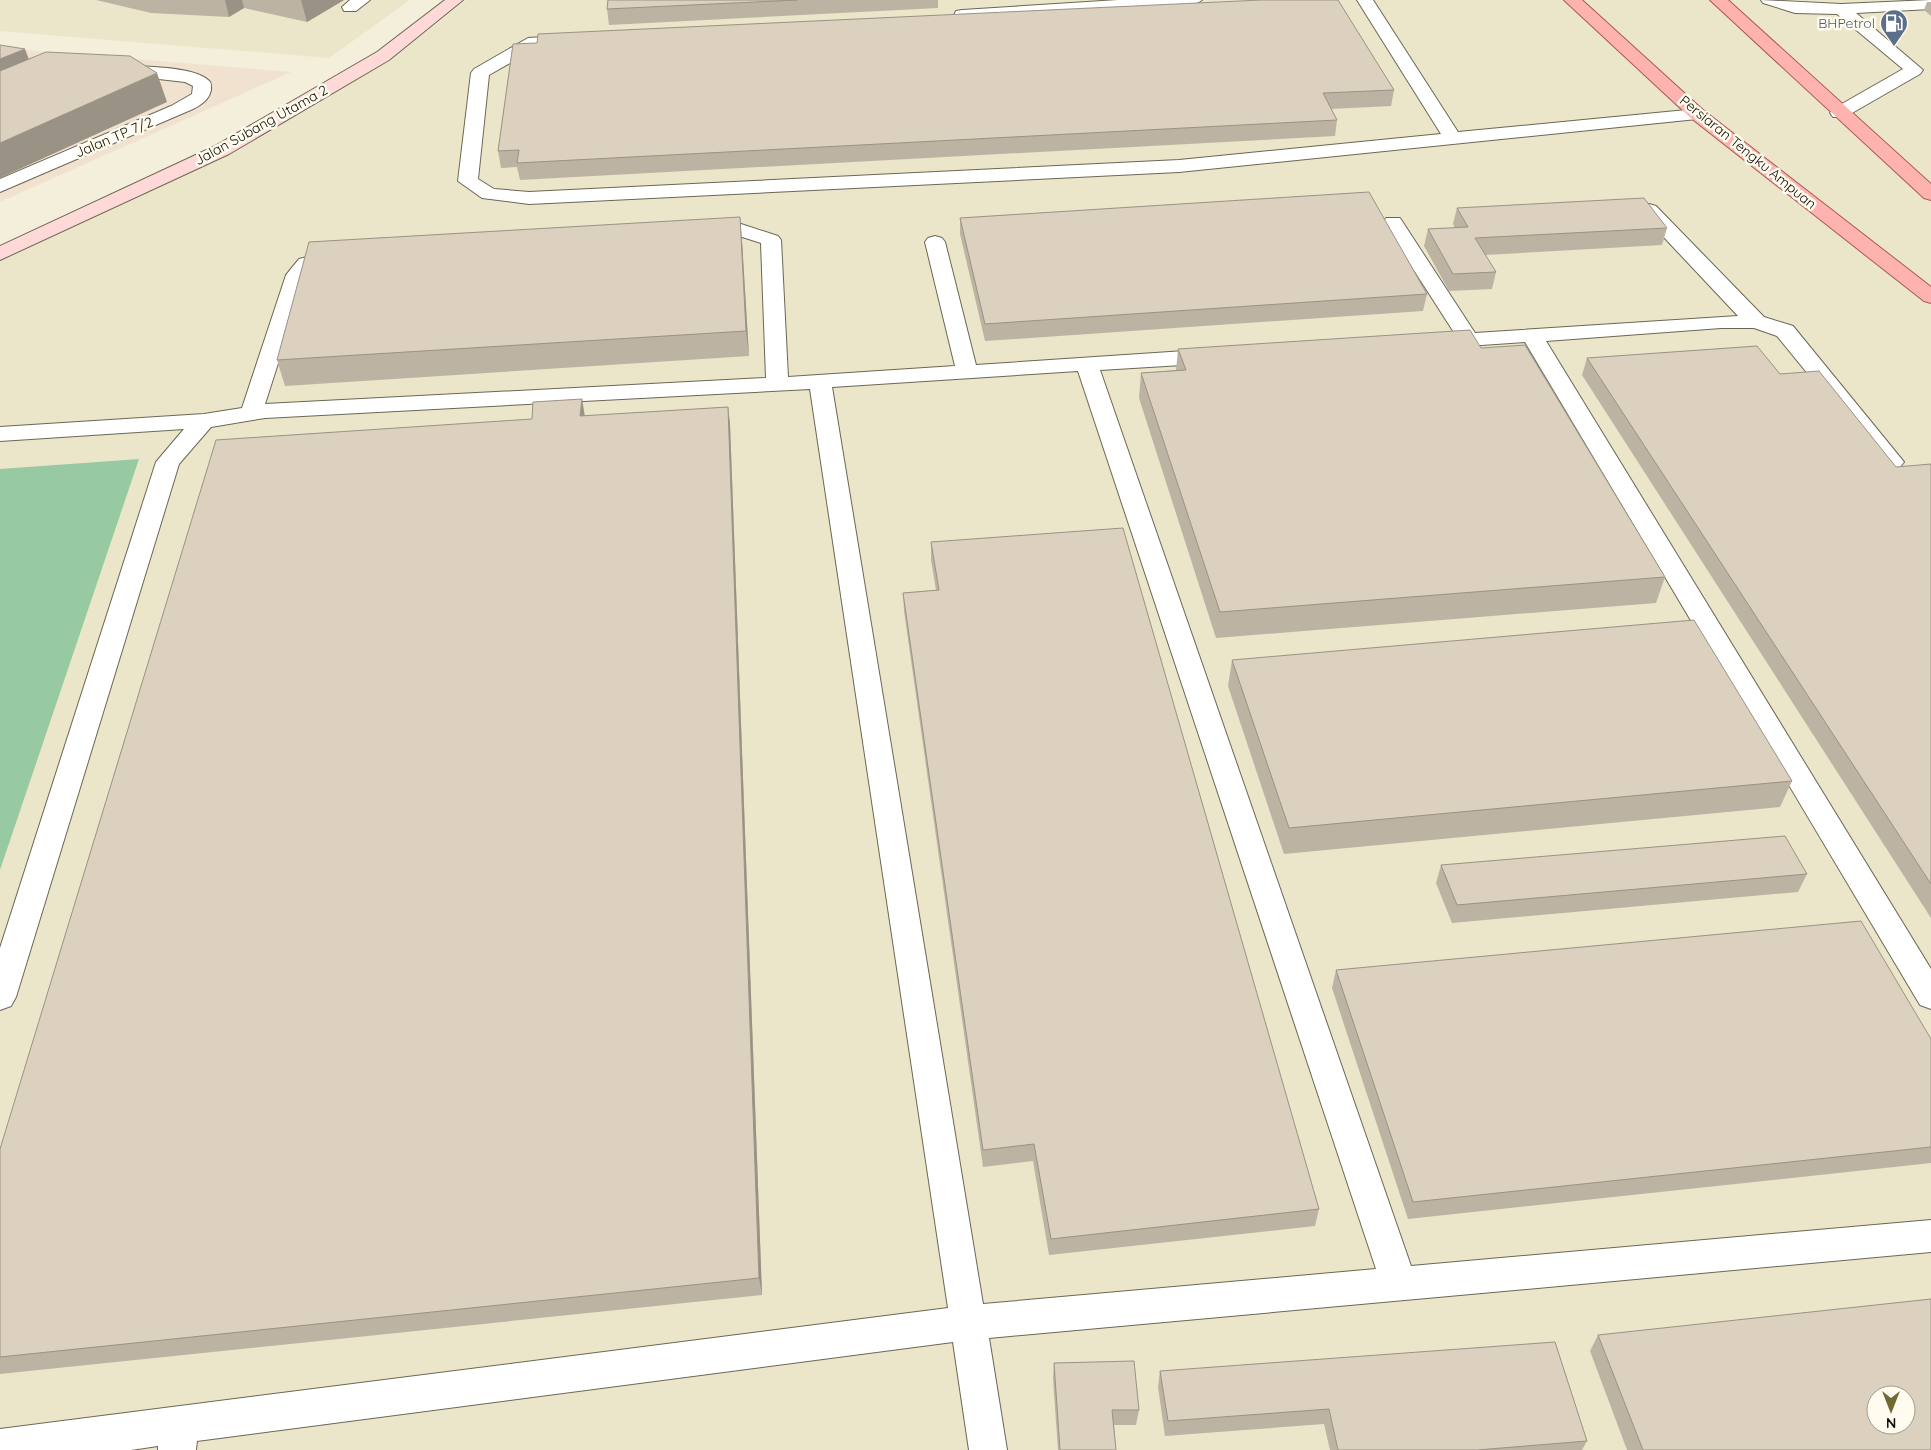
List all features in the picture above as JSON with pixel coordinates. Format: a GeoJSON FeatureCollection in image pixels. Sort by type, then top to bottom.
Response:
{"type":"FeatureCollection","features":[{"type":"Feature","properties":{"kind":"main road","name":"Jalan Subang Utama 2"},"geometry":{"type":"LineString","coordinates":[[0,254],[222,150],[383,56],[455,0]]}},
{"type":"Feature","properties":{"kind":"main road","name":"Persiaran Tengku Ampuan"},"geometry":{"type":"LineString","coordinates":[[1572,0],[1697,114],[1931,296]]}},
{"type":"Feature","properties":{"kind":"main road"},"geometry":{"type":"LineString","coordinates":[[1718,0],[1931,194]]}},
{"type":"Feature","properties":{"kind":"street"},"geometry":{"type":"LineString","coordinates":[[948,16],[1194,0]]}},
{"type":"Feature","properties":{"kind":"street"},"geometry":{"type":"LineString","coordinates":[[1365,0],[1453,139]]}},
{"type":"Feature","properties":{"kind":"street"},"geometry":{"type":"LineString","coordinates":[[1769,0],[1795,8],[1841,10],[1931,4]]}},
{"type":"Feature","properties":{"kind":"street"},"geometry":{"type":"LineString","coordinates":[[1840,113],[1914,70],[1841,10]]}},
{"type":"Feature","properties":{"kind":"street"},"geometry":{"type":"LineString","coordinates":[[594,38],[534,42],[480,73],[468,181],[489,194],[539,197],[1180,166],[1697,114]]}},
{"type":"Feature","properties":{"kind":"street","name":"Jalan TP 7/2"},"geometry":{"type":"LineString","coordinates":[[0,186],[199,98],[203,90],[202,83],[189,77],[106,69]]}},
{"type":"Feature","properties":{"kind":"street"},"geometry":{"type":"LineString","coordinates":[[1649,210],[1756,322]]}},
{"type":"Feature","properties":{"kind":"street"},"geometry":{"type":"LineString","coordinates":[[1393,222],[1469,340]]}},
{"type":"Feature","properties":{"kind":"street"},"geometry":{"type":"LineString","coordinates":[[689,232],[738,229],[771,240],[777,384]]}},
{"type":"Feature","properties":{"kind":"street"},"geometry":{"type":"LineString","coordinates":[[935,242],[967,371]]}},
{"type":"Feature","properties":{"kind":"street"},"geometry":{"type":"LineString","coordinates":[[251,414],[296,275],[306,263],[326,257],[356,255]]}},
{"type":"Feature","properties":{"kind":"street"},"geometry":{"type":"LineString","coordinates":[[1420,343],[1721,322],[1756,322],[1786,331],[1892,462]]}},
{"type":"Feature","properties":{"kind":"street"},"geometry":{"type":"LineString","coordinates":[[1532,336],[1931,996]]}},
{"type":"Feature","properties":{"kind":"street"},"geometry":{"type":"LineString","coordinates":[[0,434],[204,421],[251,414],[777,384],[1234,355]]}},
{"type":"Feature","properties":{"kind":"street"},"geometry":{"type":"LineString","coordinates":[[1087,364],[1398,1284]]}},
{"type":"Feature","properties":{"kind":"street"},"geometry":{"type":"LineString","coordinates":[[820,380],[988,1450]]}},
{"type":"Feature","properties":{"kind":"street"},"geometry":{"type":"LineString","coordinates":[[0,996],[168,462],[204,421]]}},
{"type":"Feature","properties":{"kind":"street"},"geometry":{"type":"LineString","coordinates":[[0,1448],[177,1438],[968,1323],[1931,1236]]}},
{"type":"Feature","properties":{"kind":"shaded area"},"geometry":{"type":"Polygon","coordinates":[[[0,0],[410,0],[329,58],[0,31],[0,0]]]}},
{"type":"Feature","properties":{"kind":"shaded area"},"geometry":{"type":"Polygon","coordinates":[[[466,0],[1931,0],[1931,1450],[0,1450],[0,249],[387,63],[466,0]]]}},
{"type":"Feature","properties":{"kind":"shaded area"},"geometry":{"type":"Polygon","coordinates":[[[0,48],[291,72],[0,202],[0,48]]]}},
{"type":"Feature","properties":{"kind":"green space"},"geometry":{"type":"Polygon","coordinates":[[[139,459],[0,870],[0,469],[139,459]]]}},
{"type":"Feature","properties":{"kind":"building"},"geometry":{"type":"Polygon","coordinates":[[[608,0],[797,0],[607,9],[608,0]]]}},
{"type":"Feature","properties":{"kind":"building"},"geometry":{"type":"Polygon","coordinates":[[[1261,0],[1338,0],[1394,90],[1323,93],[1337,120],[517,163],[519,150],[498,151],[513,44],[537,43],[538,34],[1261,0]]]}},
{"type":"Feature","properties":{"kind":"building"},"geometry":{"type":"Polygon","coordinates":[[[0,45],[25,49],[0,59],[0,45]]]}},
{"type":"Feature","properties":{"kind":"building"},"geometry":{"type":"Polygon","coordinates":[[[46,52],[130,56],[157,73],[0,143],[0,71],[46,52]]]}},
{"type":"Feature","properties":{"kind":"building"},"geometry":{"type":"Polygon","coordinates":[[[1369,192],[1427,294],[985,324],[960,218],[1369,192]]]}},
{"type":"Feature","properties":{"kind":"building"},"geometry":{"type":"Polygon","coordinates":[[[1644,198],[1667,228],[1475,238],[1496,272],[1453,274],[1428,229],[1468,227],[1457,208],[1644,198]]]}},
{"type":"Feature","properties":{"kind":"building"},"geometry":{"type":"Polygon","coordinates":[[[740,217],[746,331],[277,360],[309,242],[740,217]]]}},
{"type":"Feature","properties":{"kind":"building"},"geometry":{"type":"Polygon","coordinates":[[[1470,330],[1481,348],[1525,345],[1665,577],[1220,612],[1141,373],[1186,370],[1178,349],[1470,330]]]}},
{"type":"Feature","properties":{"kind":"building"},"geometry":{"type":"Polygon","coordinates":[[[1757,346],[1780,374],[1819,371],[1896,467],[1931,464],[1931,884],[1587,358],[1757,346]]]}},
{"type":"Feature","properties":{"kind":"building"},"geometry":{"type":"Polygon","coordinates":[[[582,399],[580,416],[728,407],[759,1278],[0,1357],[0,1149],[216,440],[532,419],[533,402],[582,399]]]}},
{"type":"Feature","properties":{"kind":"building"},"geometry":{"type":"Polygon","coordinates":[[[1123,528],[1319,1209],[1051,1239],[1034,1144],[983,1150],[903,593],[939,590],[931,542],[1123,528]]]}},
{"type":"Feature","properties":{"kind":"building"},"geometry":{"type":"Polygon","coordinates":[[[1694,620],[1792,781],[1289,828],[1232,660],[1694,620]]]}},
{"type":"Feature","properties":{"kind":"building"},"geometry":{"type":"Polygon","coordinates":[[[1785,836],[1807,874],[1457,905],[1441,865],[1785,836]]]}},
{"type":"Feature","properties":{"kind":"building"},"geometry":{"type":"Polygon","coordinates":[[[1861,921],[1931,1039],[1931,1147],[1413,1202],[1336,970],[1861,921]]]}},
{"type":"Feature","properties":{"kind":"building"},"geometry":{"type":"Polygon","coordinates":[[[1931,1299],[1931,1450],[1643,1450],[1598,1335],[1931,1299]]]}},
{"type":"Feature","properties":{"kind":"building"},"geometry":{"type":"Polygon","coordinates":[[[1555,1342],[1587,1441],[1477,1450],[1338,1450],[1329,1409],[1168,1421],[1160,1371],[1555,1342]]]}},
{"type":"Feature","properties":{"kind":"building"},"geometry":{"type":"Polygon","coordinates":[[[1134,1361],[1139,1410],[1112,1410],[1116,1450],[1060,1450],[1054,1363],[1134,1361]]]}},
{"type":"Feature","properties":{"kind":"place","name":"BHPetrol"},"geometry":{"type":"Point","coordinates":[1894,47]}}]}
